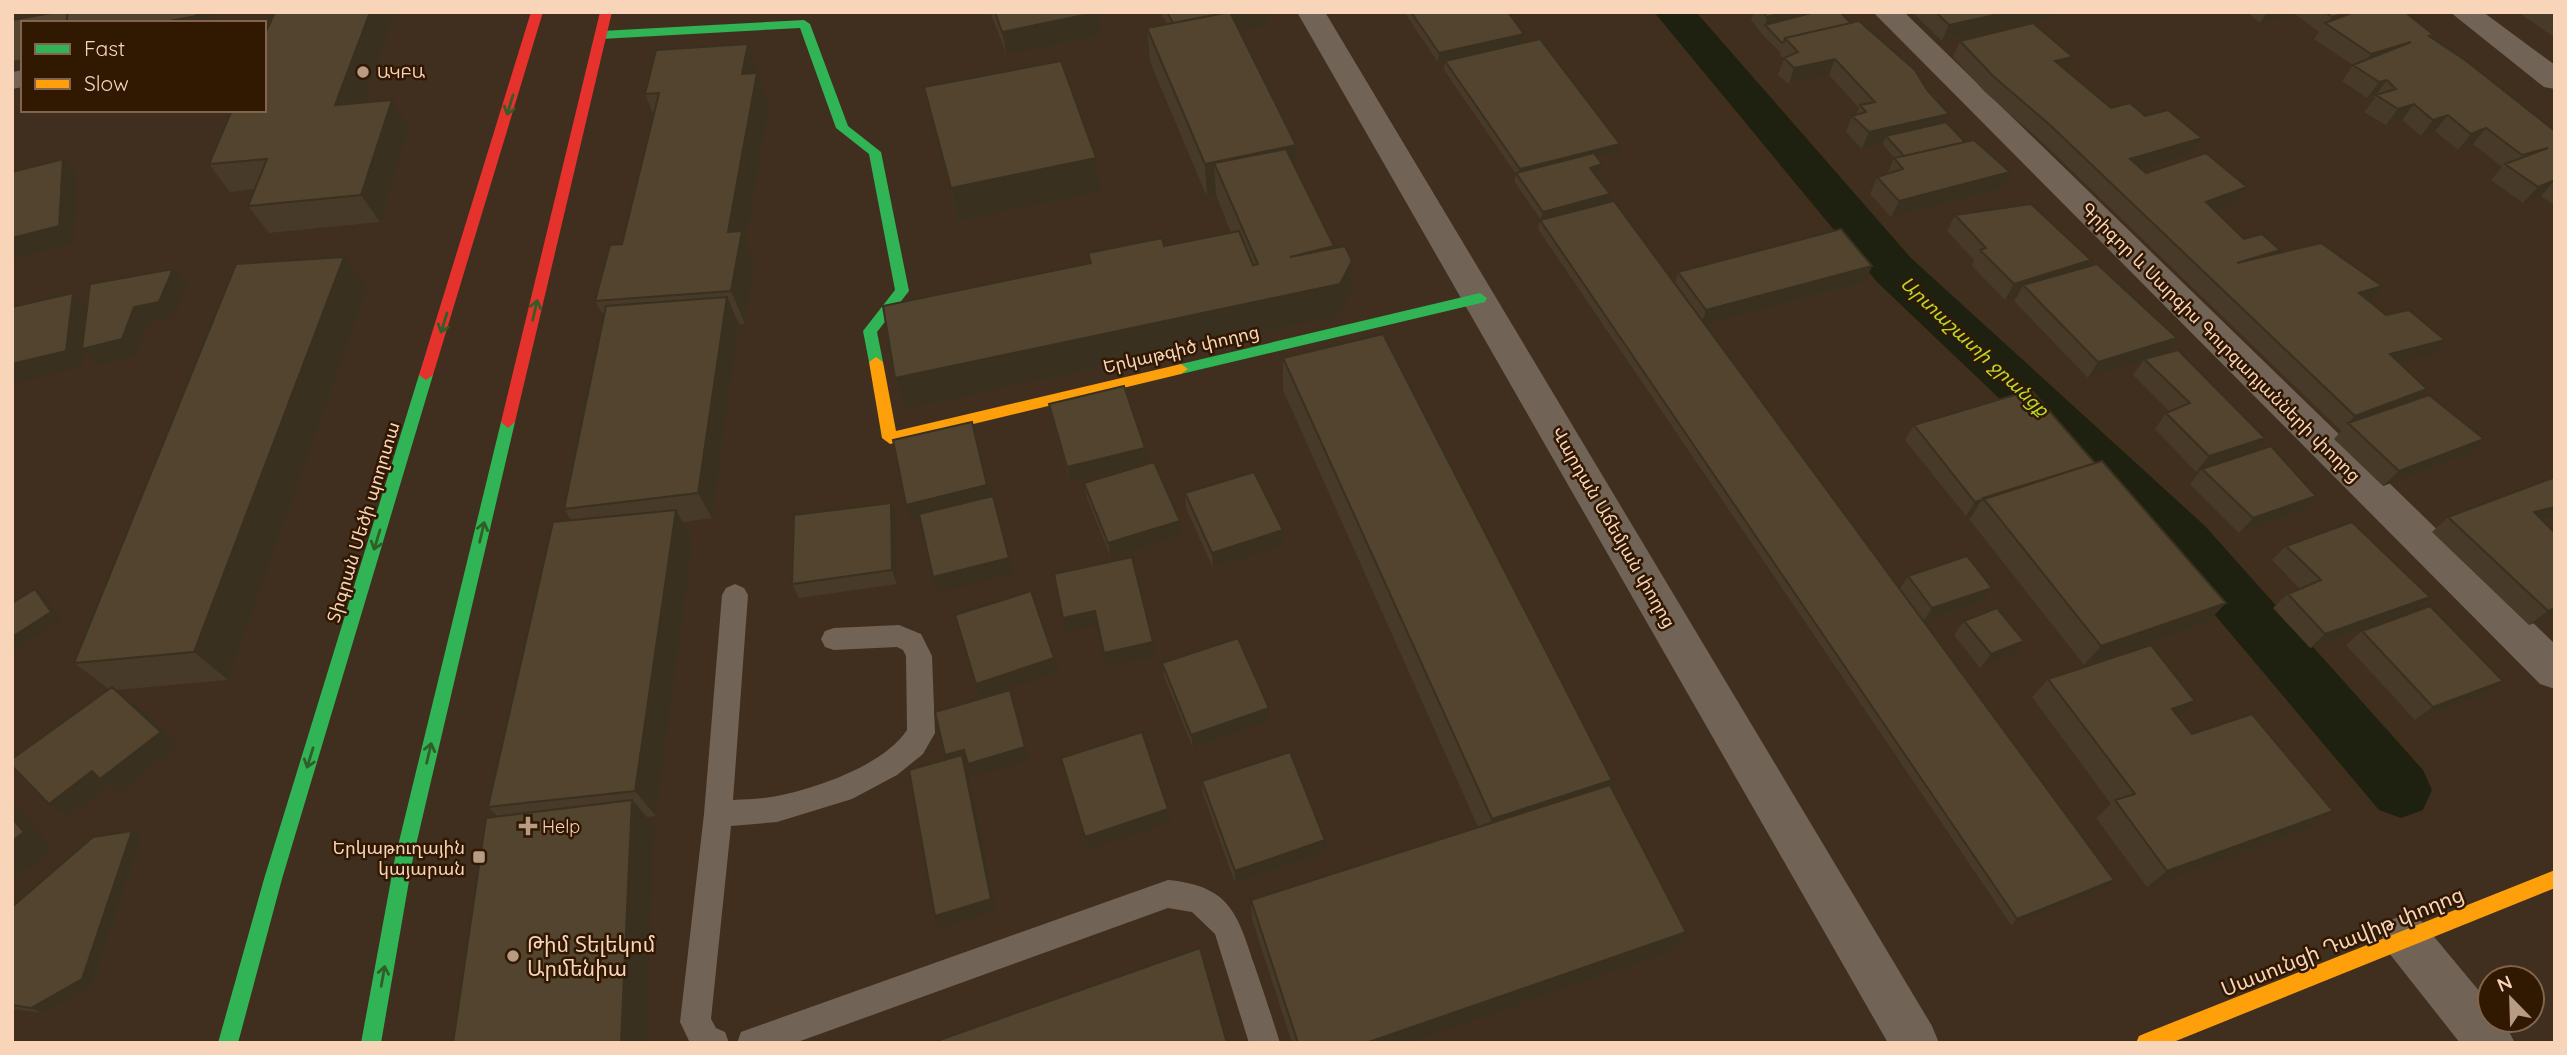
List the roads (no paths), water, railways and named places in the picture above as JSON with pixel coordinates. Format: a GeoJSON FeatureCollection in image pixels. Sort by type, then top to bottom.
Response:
{"type":"FeatureCollection","features":[{"type":"Feature","properties":{"kind":"main road","name":"Տիգրան Մեծի պողոտա"},"geometry":{"type":"LineString","coordinates":[[228,1043],[273,879],[537,12]]}},
{"type":"Feature","properties":{"kind":"main road"},"geometry":{"type":"LineString","coordinates":[[371,1043],[404,858],[606,12]]}},
{"type":"Feature","properties":{"kind":"main road"},"geometry":{"type":"LineString","coordinates":[[601,35],[805,18],[842,128],[875,152],[902,291],[883,315]]}},
{"type":"Feature","properties":{"kind":"main road","name":"Երկաթգիծ փողոց"},"geometry":{"type":"LineString","coordinates":[[883,315],[870,331],[890,438],[1480,298]]}},
{"type":"Feature","properties":{"kind":"main road","name":"Սասունցի Դավիթ փողոց"},"geometry":{"type":"LineString","coordinates":[[2146,1043],[2555,879]]}},
{"type":"Feature","properties":{"kind":"street","name":"Վարդան Աճեմյան փողոց"},"geometry":{"type":"LineString","coordinates":[[1311,12],[1915,1043]]}},
{"type":"Feature","properties":{"kind":"street","name":"Գրիգոր և Սարգիս Գուրզադյանների փողոց"},"geometry":{"type":"LineString","coordinates":[[1887,12],[2555,671]]}},
{"type":"Feature","properties":{"kind":"street"},"geometry":{"type":"LineString","coordinates":[[2464,12],[2555,80]]}},
{"type":"Feature","properties":{"kind":"street"},"geometry":{"type":"LineString","coordinates":[[2405,937],[2491,1043]]}},
{"type":"Feature","properties":{"kind":"lane"},"geometry":{"type":"LineString","coordinates":[[883,315],[909,309]]}},
{"type":"Feature","properties":{"kind":"lane"},"geometry":{"type":"LineString","coordinates":[[714,1043],[705,1039],[695,1023],[718,814],[735,595]]}},
{"type":"Feature","properties":{"kind":"lane"},"geometry":{"type":"LineString","coordinates":[[718,814],[777,809],[852,786],[887,766],[913,745],[921,733],[919,656],[912,642],[899,636],[834,639]]}},
{"type":"Feature","properties":{"kind":"lane"},"geometry":{"type":"LineString","coordinates":[[752,1043],[1168,894],[1202,899],[1216,911],[1227,926],[1265,1043]]}},
{"type":"Feature","properties":{"kind":"waterway","name":"Արտաշատի ջրանցք"},"geometry":{"type":"LineString","coordinates":[[1674,12],[1894,270],[2186,542],[2401,790]]}},
{"type":"Feature","properties":{"kind":"place","name":"ԱԿԲԱ"},"geometry":{"type":"Point","coordinates":[363,72]}},
{"type":"Feature","properties":{"kind":"place","name":"Help"},"geometry":{"type":"Point","coordinates":[528,826]}},
{"type":"Feature","properties":{"kind":"place","name":"Երկաթուղային կայարան"},"geometry":{"type":"Point","coordinates":[479,857]}},
{"type":"Feature","properties":{"kind":"place","name":"Թիմ Տելեկոմ Արմենիա"},"geometry":{"type":"Point","coordinates":[513,956]}}]}
